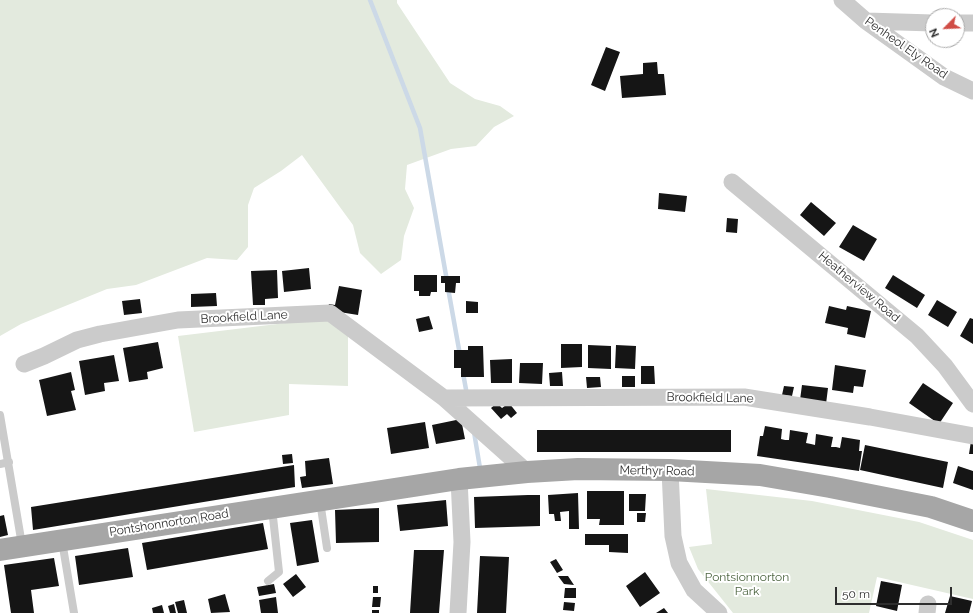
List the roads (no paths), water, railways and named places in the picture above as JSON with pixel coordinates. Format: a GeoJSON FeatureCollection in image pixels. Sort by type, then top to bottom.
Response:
{"type":"FeatureCollection","features":[{"type":"Feature","properties":{"kind":"main road","name":"Merthyr Road"},"geometry":{"type":"LineString","coordinates":[[329,498],[459,479],[527,472],[578,470],[670,470],[760,476],[830,487],[931,507],[973,521]]}},
{"type":"Feature","properties":{"kind":"main road","name":"Pontshonnorton Road"},"geometry":{"type":"LineString","coordinates":[[0,550],[329,498]]}},
{"type":"Feature","properties":{"kind":"street","name":"Penheol Ely Road"},"geometry":{"type":"LineString","coordinates":[[842,0],[866,21],[944,77],[973,91]]}},
{"type":"Feature","properties":{"kind":"street"},"geometry":{"type":"LineString","coordinates":[[866,21],[925,23]]}},
{"type":"Feature","properties":{"kind":"street","name":"Heatherview Road"},"geometry":{"type":"LineString","coordinates":[[732,182],[917,336],[945,366],[973,404]]}},
{"type":"Feature","properties":{"kind":"street","name":"Brookfield Lane"},"geometry":{"type":"LineString","coordinates":[[24,364],[77,340],[100,334],[178,320],[330,313],[444,398],[527,472]]}},
{"type":"Feature","properties":{"kind":"street","name":"Brookfield Lane"},"geometry":{"type":"LineString","coordinates":[[444,398],[744,397],[870,416],[973,436]]}},
{"type":"Feature","properties":{"kind":"street"},"geometry":{"type":"LineString","coordinates":[[670,470],[673,536],[679,563],[694,590],[719,613]]}},
{"type":"Feature","properties":{"kind":"street"},"geometry":{"type":"LineString","coordinates":[[458,613],[462,542],[459,479]]}},
{"type":"Feature","properties":{"kind":"lane"},"geometry":{"type":"LineString","coordinates":[[0,415],[4,463],[22,546]]}},
{"type":"Feature","properties":{"kind":"lane"},"geometry":{"type":"LineString","coordinates":[[327,548],[329,498]]}},
{"type":"Feature","properties":{"kind":"lane"},"geometry":{"type":"LineString","coordinates":[[268,581],[280,572],[272,507]]}},
{"type":"Feature","properties":{"kind":"lane"},"geometry":{"type":"LineString","coordinates":[[61,540],[74,613]]}},
{"type":"Feature","properties":{"kind":"waterway"},"geometry":{"type":"LineString","coordinates":[[370,0],[420,128],[447,281]]}},
{"type":"Feature","properties":{"kind":"waterway"},"geometry":{"type":"LineString","coordinates":[[448,288],[460,355]]}},
{"type":"Feature","properties":{"kind":"waterway"},"geometry":{"type":"LineString","coordinates":[[463,373],[467,395]]}},
{"type":"Feature","properties":{"kind":"waterway"},"geometry":{"type":"LineString","coordinates":[[474,432],[480,468]]}},
{"type":"Feature","properties":{"kind":"park label","name":"Pontsionnorton Park"},"geometry":{"type":"Point","coordinates":[747,584]}}]}
